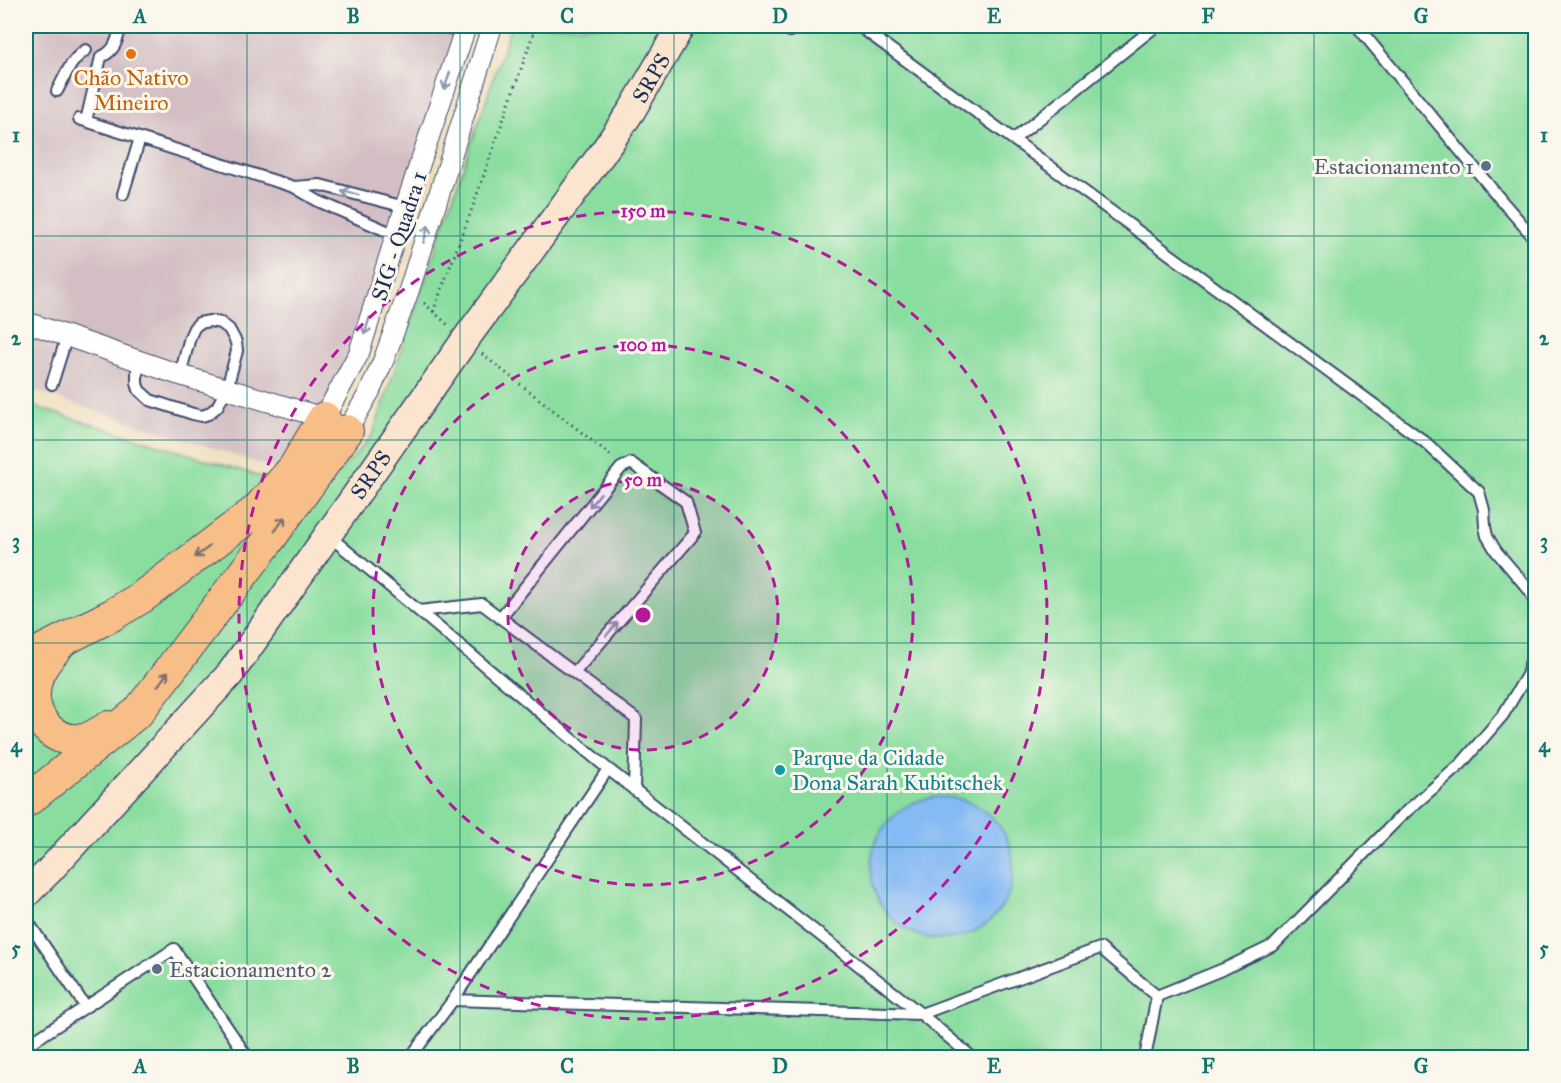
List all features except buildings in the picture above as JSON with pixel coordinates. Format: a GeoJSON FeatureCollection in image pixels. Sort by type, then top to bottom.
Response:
{"type":"FeatureCollection","features":[{"type":"Feature","properties":{"kind":"main road","name":"SRPS"},"geometry":{"type":"LineString","coordinates":[[26,894],[230,674],[465,340],[632,110],[681,26]]}},
{"type":"Feature","properties":{"kind":"main road"},"geometry":{"type":"LineString","coordinates":[[26,659],[142,597],[257,510],[335,424]]}},
{"type":"Feature","properties":{"kind":"main road"},"geometry":{"type":"LineString","coordinates":[[26,801],[138,712],[268,541],[335,424]]}},
{"type":"Feature","properties":{"kind":"main road"},"geometry":{"type":"LineString","coordinates":[[61,641],[44,663],[33,693],[34,707],[41,722],[52,732],[67,739],[86,740],[138,712]]}},
{"type":"Feature","properties":{"kind":"street","name":"SIG - Quadra 1"},"geometry":{"type":"LineString","coordinates":[[335,424],[370,391],[384,359],[409,290],[492,26]]}},
{"type":"Feature","properties":{"kind":"street","name":"SIG - Quadra 1"},"geometry":{"type":"LineString","coordinates":[[335,424],[465,29]]}},
{"type":"Feature","properties":{"kind":"street"},"geometry":{"type":"LineString","coordinates":[[26,322],[180,375],[335,424]]}},
{"type":"Feature","properties":{"kind":"lane"},"geometry":{"type":"LineString","coordinates":[[121,26],[110,54],[101,57],[82,120],[294,187],[318,201],[396,235]]}},
{"type":"Feature","properties":{"kind":"lane"},"geometry":{"type":"LineString","coordinates":[[442,26],[465,29]]}},
{"type":"Feature","properties":{"kind":"lane"},"geometry":{"type":"LineString","coordinates":[[859,26],[1425,442],[1479,492],[1483,501],[1487,536],[1496,551],[1530,591],[1536,606]]}},
{"type":"Feature","properties":{"kind":"lane"},"geometry":{"type":"LineString","coordinates":[[1014,139],[1156,26]]}},
{"type":"Feature","properties":{"kind":"lane"},"geometry":{"type":"LineString","coordinates":[[1357,26],[1536,240]]}},
{"type":"Feature","properties":{"kind":"lane"},"geometry":{"type":"LineString","coordinates":[[57,91],[72,62],[86,50]]}},
{"type":"Feature","properties":{"kind":"lane"},"geometry":{"type":"LineString","coordinates":[[123,194],[140,138]]}},
{"type":"Feature","properties":{"kind":"lane"},"geometry":{"type":"LineString","coordinates":[[294,187],[320,185],[405,207]]}},
{"type":"Feature","properties":{"kind":"lane"},"geometry":{"type":"LineString","coordinates":[[137,360],[139,390],[150,400],[193,414],[202,416],[208,414],[217,407],[227,388],[237,351],[236,342],[229,328],[221,323],[210,321],[199,323],[190,337],[180,375]]}},
{"type":"Feature","properties":{"kind":"lane"},"geometry":{"type":"LineString","coordinates":[[52,384],[67,336]]}},
{"type":"Feature","properties":{"kind":"lane"},"geometry":{"type":"LineString","coordinates":[[500,618],[621,468],[631,463],[686,502],[695,533],[574,673]]}},
{"type":"Feature","properties":{"kind":"lane"},"geometry":{"type":"LineString","coordinates":[[327,535],[608,769],[921,1014],[973,1058]]}},
{"type":"Feature","properties":{"kind":"lane"},"geometry":{"type":"LineString","coordinates":[[419,611],[482,604],[636,719],[634,790]]}},
{"type":"Feature","properties":{"kind":"lane"},"geometry":{"type":"LineString","coordinates":[[1157,996],[1226,968],[1274,945],[1400,817],[1461,764],[1503,715],[1527,675],[1536,644]]}},
{"type":"Feature","properties":{"kind":"lane"},"geometry":{"type":"LineString","coordinates":[[410,1058],[453,1000],[608,769]]}},
{"type":"Feature","properties":{"kind":"lane"},"geometry":{"type":"LineString","coordinates":[[26,919],[85,1006]]}},
{"type":"Feature","properties":{"kind":"lane"},"geometry":{"type":"LineString","coordinates":[[453,1000],[921,1014],[1100,948],[1157,996]]}},
{"type":"Feature","properties":{"kind":"lane"},"geometry":{"type":"LineString","coordinates":[[26,1046],[174,949],[248,1058]]}},
{"type":"Feature","properties":{"kind":"lane"},"geometry":{"type":"LineString","coordinates":[[1145,1058],[1157,996]]}},
{"type":"Feature","properties":{"kind":"path"},"geometry":{"type":"LineString","coordinates":[[434,312],[536,26]]}},
{"type":"Feature","properties":{"kind":"path"},"geometry":{"type":"LineString","coordinates":[[409,290],[465,340],[625,466]]}},
{"type":"Feature","properties":{"kind":"shaded area"},"geometry":{"type":"Polygon","coordinates":[[[26,26],[463,26],[314,481],[26,388],[26,26]]]}},
{"type":"Feature","properties":{"kind":"green space","name":"Parque da Cidade Dona Sarah Kubitschek"},"geometry":{"type":"Polygon","coordinates":[[[511,26],[1535,26],[1535,1057],[26,1057],[26,404],[275,481],[330,479],[353,458],[373,434],[511,26]]]}},
{"type":"Feature","properties":{"kind":"water"},"geometry":{"type":"Polygon","coordinates":[[[942,797],[969,803],[992,818],[1007,841],[1013,868],[1007,895],[992,918],[969,933],[942,939],[915,933],[892,918],[877,895],[871,868],[877,841],[892,818],[915,803],[942,797]]]}},
{"type":"Feature","properties":{"kind":"place","name":"Chão Nativo Mineiro"},"geometry":{"type":"Point","coordinates":[131,54]}},
{"type":"Feature","properties":{"kind":"place","name":"Estacionamento 1"},"geometry":{"type":"Point","coordinates":[1486,166]}},
{"type":"Feature","properties":{"kind":"place","name":"Parque da Cidade Dona Sarah Kubitschek"},"geometry":{"type":"Point","coordinates":[780,770]}},
{"type":"Feature","properties":{"kind":"place","name":"Estacionamento 2"},"geometry":{"type":"Point","coordinates":[157,969]}}]}
